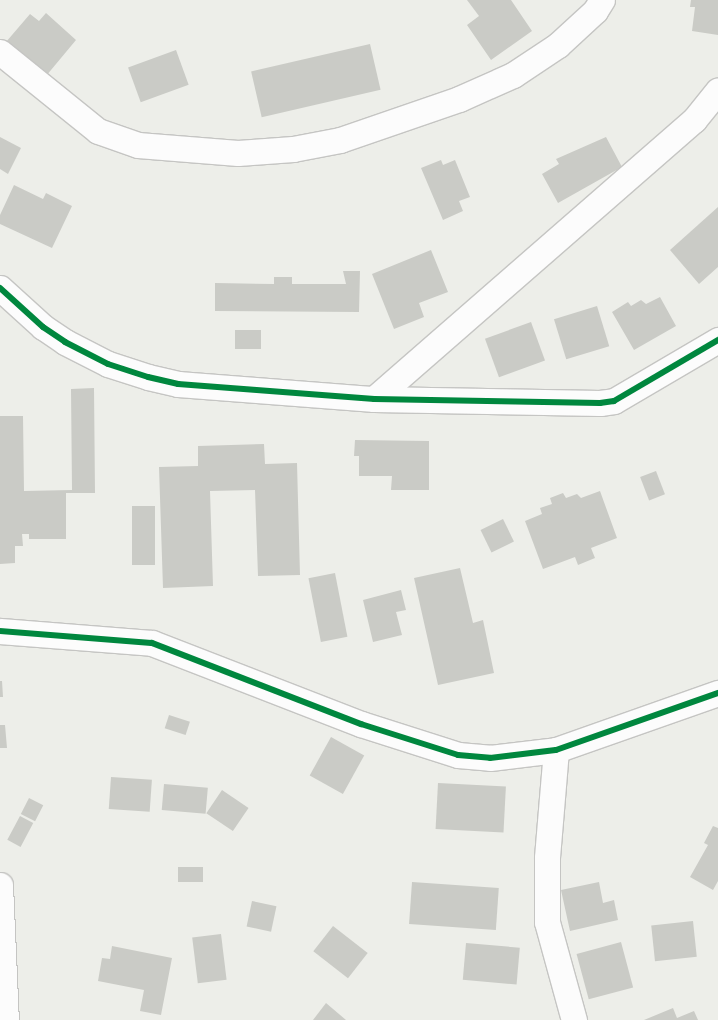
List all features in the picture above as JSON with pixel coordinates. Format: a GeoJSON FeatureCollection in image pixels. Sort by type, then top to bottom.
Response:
{"type":"FeatureCollection","features":[{"type":"Feature","properties":{"kind":"street"},"geometry":{"type":"LineString","coordinates":[[0,52],[98,131],[138,145],[238,153],[293,149],[340,140],[459,99],[512,75],[558,45],[595,12],[602,0]]}},
{"type":"Feature","properties":{"kind":"street"},"geometry":{"type":"LineString","coordinates":[[374,399],[694,120],[718,90]]}},
{"type":"Feature","properties":{"kind":"street"},"geometry":{"type":"LineString","coordinates":[[0,288],[43,327],[66,342],[108,364],[148,377],[178,384],[374,399],[600,403],[614,401],[718,340]]}},
{"type":"Feature","properties":{"kind":"street"},"geometry":{"type":"LineString","coordinates":[[0,631],[152,643],[344,718],[458,755],[490,758],[556,750],[718,693]]}},
{"type":"Feature","properties":{"kind":"street"},"geometry":{"type":"LineString","coordinates":[[556,750],[547,858],[547,922],[574,1020]]}},
{"type":"Feature","properties":{"kind":"street"},"geometry":{"type":"LineString","coordinates":[[1,900],[6,1020]]}},
{"type":"Feature","properties":{"kind":"building"},"geometry":{"type":"Polygon","coordinates":[[[467,0],[511,0],[532,31],[491,60],[467,25],[479,16],[467,0]]]}},
{"type":"Feature","properties":{"kind":"building"},"geometry":{"type":"Polygon","coordinates":[[[691,0],[718,0],[718,35],[692,31],[695,7],[690,7],[691,0]]]}},
{"type":"Feature","properties":{"kind":"building"},"geometry":{"type":"Polygon","coordinates":[[[46,13],[76,40],[46,76],[6,42],[30,14],[39,21],[46,13]]]}},
{"type":"Feature","properties":{"kind":"building"},"geometry":{"type":"Polygon","coordinates":[[[370,44],[381,90],[262,117],[251,71],[370,44]]]}},
{"type":"Feature","properties":{"kind":"building"},"geometry":{"type":"Polygon","coordinates":[[[176,50],[189,85],[141,102],[128,67],[176,50]]]}},
{"type":"Feature","properties":{"kind":"building"},"geometry":{"type":"Polygon","coordinates":[[[0,137],[21,148],[8,174],[0,169],[0,137]]]}},
{"type":"Feature","properties":{"kind":"building"},"geometry":{"type":"Polygon","coordinates":[[[606,137],[622,167],[558,203],[542,174],[559,164],[556,159],[606,137]]]}},
{"type":"Feature","properties":{"kind":"building"},"geometry":{"type":"Polygon","coordinates":[[[441,160],[443,165],[455,160],[470,197],[459,201],[463,211],[443,220],[421,168],[441,160]]]}},
{"type":"Feature","properties":{"kind":"building"},"geometry":{"type":"Polygon","coordinates":[[[14,185],[43,199],[46,193],[72,206],[52,248],[0,224],[0,215],[14,185]]]}},
{"type":"Feature","properties":{"kind":"building"},"geometry":{"type":"Polygon","coordinates":[[[718,207],[718,267],[699,284],[670,250],[718,207]]]}},
{"type":"Feature","properties":{"kind":"building"},"geometry":{"type":"Polygon","coordinates":[[[431,250],[448,292],[419,303],[424,317],[394,329],[372,274],[431,250]]]}},
{"type":"Feature","properties":{"kind":"building"},"geometry":{"type":"Polygon","coordinates":[[[343,271],[360,271],[359,312],[215,311],[215,283],[274,284],[274,277],[292,277],[292,284],[346,284],[343,271]]]}},
{"type":"Feature","properties":{"kind":"building"},"geometry":{"type":"Polygon","coordinates":[[[660,297],[676,326],[634,350],[612,312],[628,302],[631,306],[641,300],[646,304],[660,297]]]}},
{"type":"Feature","properties":{"kind":"building"},"geometry":{"type":"Polygon","coordinates":[[[597,306],[609,346],[566,359],[554,319],[597,306]]]}},
{"type":"Feature","properties":{"kind":"building"},"geometry":{"type":"Polygon","coordinates":[[[531,322],[545,361],[499,377],[485,339],[531,322]]]}},
{"type":"Feature","properties":{"kind":"building"},"geometry":{"type":"Polygon","coordinates":[[[235,330],[261,330],[261,349],[235,349],[235,330]]]}},
{"type":"Feature","properties":{"kind":"building"},"geometry":{"type":"Polygon","coordinates":[[[94,388],[95,493],[66,493],[66,539],[29,539],[29,534],[22,534],[23,546],[15,546],[15,563],[0,564],[0,416],[23,416],[24,491],[72,490],[71,389],[94,388]]]}},
{"type":"Feature","properties":{"kind":"building"},"geometry":{"type":"Polygon","coordinates":[[[355,440],[429,441],[429,490],[391,490],[392,476],[359,476],[359,456],[354,456],[355,440]]]}},
{"type":"Feature","properties":{"kind":"building"},"geometry":{"type":"Polygon","coordinates":[[[264,444],[265,464],[297,463],[300,575],[258,576],[255,490],[210,491],[213,586],[163,588],[159,467],[198,466],[198,446],[264,444]]]}},
{"type":"Feature","properties":{"kind":"building"},"geometry":{"type":"Polygon","coordinates":[[[656,471],[665,494],[649,500],[640,477],[656,471]]]}},
{"type":"Feature","properties":{"kind":"building"},"geometry":{"type":"Polygon","coordinates":[[[600,491],[617,538],[591,548],[595,558],[578,565],[575,557],[543,569],[525,521],[542,514],[540,508],[552,504],[550,498],[563,493],[566,498],[577,494],[581,498],[600,491]]]}},
{"type":"Feature","properties":{"kind":"building"},"geometry":{"type":"Polygon","coordinates":[[[132,506],[155,506],[155,565],[132,565],[132,506]]]}},
{"type":"Feature","properties":{"kind":"building"},"geometry":{"type":"Polygon","coordinates":[[[503,519],[514,541],[491,552],[481,530],[503,519]]]}},
{"type":"Feature","properties":{"kind":"building"},"geometry":{"type":"Polygon","coordinates":[[[460,568],[473,623],[483,620],[494,673],[438,685],[414,578],[460,568]]]}},
{"type":"Feature","properties":{"kind":"building"},"geometry":{"type":"Polygon","coordinates":[[[335,573],[347,637],[321,642],[308,578],[335,573]]]}},
{"type":"Feature","properties":{"kind":"building"},"geometry":{"type":"Polygon","coordinates":[[[401,590],[406,610],[396,612],[402,635],[373,642],[363,600],[401,590]]]}},
{"type":"Feature","properties":{"kind":"building"},"geometry":{"type":"Polygon","coordinates":[[[0,681],[2,681],[3,697],[0,697],[0,681]]]}},
{"type":"Feature","properties":{"kind":"building"},"geometry":{"type":"Polygon","coordinates":[[[169,715],[190,722],[186,735],[165,728],[169,715]]]}},
{"type":"Feature","properties":{"kind":"building"},"geometry":{"type":"Polygon","coordinates":[[[0,725],[5,725],[7,748],[0,748],[0,725]]]}},
{"type":"Feature","properties":{"kind":"building"},"geometry":{"type":"Polygon","coordinates":[[[331,737],[364,755],[343,794],[310,775],[331,737]]]}},
{"type":"Feature","properties":{"kind":"building"},"geometry":{"type":"Polygon","coordinates":[[[111,777],[152,780],[150,812],[109,809],[111,777]]]}},
{"type":"Feature","properties":{"kind":"building"},"geometry":{"type":"Polygon","coordinates":[[[438,783],[506,787],[503,832],[436,829],[438,783]]]}},
{"type":"Feature","properties":{"kind":"building"},"geometry":{"type":"Polygon","coordinates":[[[164,784],[208,788],[206,814],[162,810],[164,784]]]}},
{"type":"Feature","properties":{"kind":"building"},"geometry":{"type":"Polygon","coordinates":[[[222,790],[249,808],[233,831],[206,813],[222,790]]]}},
{"type":"Feature","properties":{"kind":"building"},"geometry":{"type":"Polygon","coordinates":[[[29,798],[43,805],[35,821],[21,814],[29,798]]]}},
{"type":"Feature","properties":{"kind":"building"},"geometry":{"type":"Polygon","coordinates":[[[20,816],[33,823],[21,847],[7,840],[20,816]]]}},
{"type":"Feature","properties":{"kind":"building"},"geometry":{"type":"Polygon","coordinates":[[[713,826],[718,828],[718,881],[713,890],[690,877],[708,845],[704,843],[713,826]]]}},
{"type":"Feature","properties":{"kind":"building"},"geometry":{"type":"Polygon","coordinates":[[[178,867],[203,867],[203,882],[178,882],[178,867]]]}},
{"type":"Feature","properties":{"kind":"building"},"geometry":{"type":"Polygon","coordinates":[[[412,882],[499,888],[496,930],[409,924],[412,882]]]}},
{"type":"Feature","properties":{"kind":"building"},"geometry":{"type":"Polygon","coordinates":[[[599,882],[603,903],[614,900],[618,920],[570,931],[561,890],[599,882]]]}},
{"type":"Feature","properties":{"kind":"building"},"geometry":{"type":"Polygon","coordinates":[[[252,901],[276,906],[271,932],[247,926],[252,901]]]}},
{"type":"Feature","properties":{"kind":"building"},"geometry":{"type":"Polygon","coordinates":[[[693,921],[697,957],[655,961],[651,925],[693,921]]]}},
{"type":"Feature","properties":{"kind":"building"},"geometry":{"type":"Polygon","coordinates":[[[333,926],[368,953],[348,978],[313,951],[333,926]]]}},
{"type":"Feature","properties":{"kind":"building"},"geometry":{"type":"Polygon","coordinates":[[[221,934],[227,980],[198,983],[192,938],[221,934]]]}},
{"type":"Feature","properties":{"kind":"building"},"geometry":{"type":"Polygon","coordinates":[[[621,942],[633,987],[589,999],[577,954],[621,942]]]}},
{"type":"Feature","properties":{"kind":"building"},"geometry":{"type":"Polygon","coordinates":[[[466,943],[520,948],[517,985],[463,980],[466,943]]]}},
{"type":"Feature","properties":{"kind":"building"},"geometry":{"type":"Polygon","coordinates":[[[112,946],[172,958],[161,1015],[140,1011],[144,990],[98,981],[102,958],[110,959],[112,946]]]}},
{"type":"Feature","properties":{"kind":"building"},"geometry":{"type":"Polygon","coordinates":[[[326,1003],[346,1020],[313,1020],[326,1003]]]}},
{"type":"Feature","properties":{"kind":"building"},"geometry":{"type":"Polygon","coordinates":[[[673,1008],[677,1018],[694,1011],[698,1020],[644,1020],[673,1008]]]}},
{"type":"Feature","properties":{"kind":"cycle path"},"geometry":{"type":"LineString","coordinates":[[0,288],[43,327],[65,342],[108,364],[148,377],[178,384],[374,399],[600,403],[614,401],[718,340]]}},
{"type":"Feature","properties":{"kind":"cycle path"},"geometry":{"type":"LineString","coordinates":[[0,631],[152,643],[361,724],[458,755],[490,758],[556,750],[718,693]]}}]}
